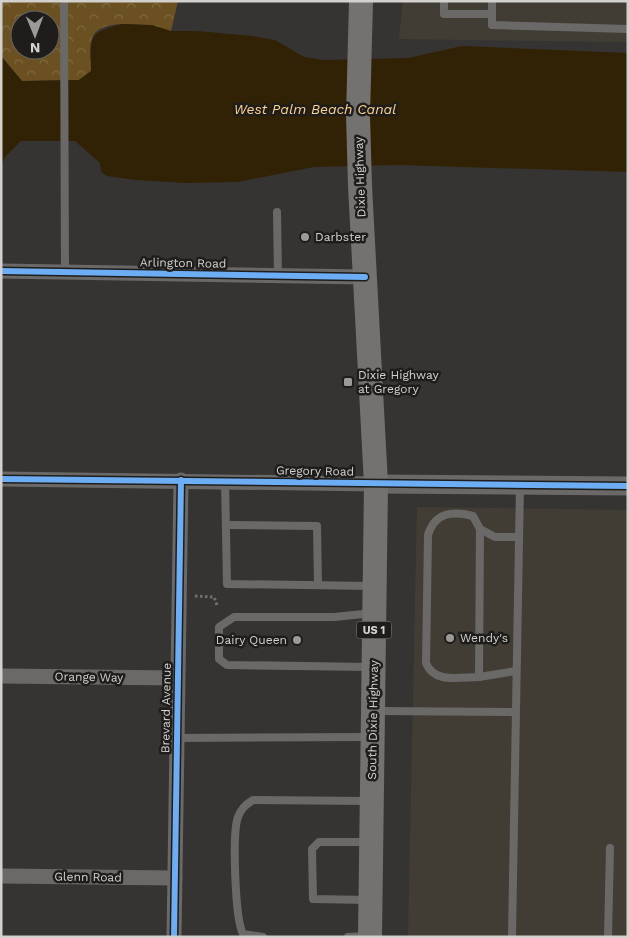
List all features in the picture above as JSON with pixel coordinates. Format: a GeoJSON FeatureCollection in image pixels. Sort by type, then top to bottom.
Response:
{"type":"FeatureCollection","features":[{"type":"Feature","properties":{"kind":"main road","name":"Dixie Highway"},"geometry":{"type":"LineString","coordinates":[[361,1],[358,116],[364,277],[368,323]]}},
{"type":"Feature","properties":{"kind":"main road","name":"South Dixie Highway"},"geometry":{"type":"LineString","coordinates":[[363,936],[371,900],[376,484],[368,323]]}},
{"type":"Feature","properties":{"kind":"street","name":"Arlington Road"},"geometry":{"type":"LineString","coordinates":[[1,271],[364,277]]}},
{"type":"Feature","properties":{"kind":"street","name":"Gregory Road"},"geometry":{"type":"LineString","coordinates":[[1,479],[628,486]]}},
{"type":"Feature","properties":{"kind":"street","name":"Brevard Avenue"},"geometry":{"type":"LineString","coordinates":[[174,937],[181,480]]}},
{"type":"Feature","properties":{"kind":"street","name":"Orange Way"},"geometry":{"type":"LineString","coordinates":[[1,676],[177,678]]}},
{"type":"Feature","properties":{"kind":"street","name":"Glenn Road"},"geometry":{"type":"LineString","coordinates":[[1,876],[175,878]]}},
{"type":"Feature","properties":{"kind":"lane"},"geometry":{"type":"LineString","coordinates":[[64,1],[65,272]]}},
{"type":"Feature","properties":{"kind":"lane"},"geometry":{"type":"LineString","coordinates":[[444,1],[444,14],[492,14]]}},
{"type":"Feature","properties":{"kind":"lane"},"geometry":{"type":"LineString","coordinates":[[492,1],[492,25],[628,29]]}},
{"type":"Feature","properties":{"kind":"lane"},"geometry":{"type":"LineString","coordinates":[[277,212],[278,276]]}},
{"type":"Feature","properties":{"kind":"lane"},"geometry":{"type":"LineString","coordinates":[[225,481],[227,584],[374,586]]}},
{"type":"Feature","properties":{"kind":"lane"},"geometry":{"type":"LineString","coordinates":[[512,936],[520,485]]}},
{"type":"Feature","properties":{"kind":"lane"},"geometry":{"type":"LineString","coordinates":[[479,678],[480,529],[474,516],[446,514],[436,518],[430,526],[428,535],[426,663],[433,674],[441,677],[479,678],[516,671]]}},
{"type":"Feature","properties":{"kind":"lane"},"geometry":{"type":"LineString","coordinates":[[226,525],[317,526],[318,585]]}},
{"type":"Feature","properties":{"kind":"lane"},"geometry":{"type":"LineString","coordinates":[[480,529],[495,537],[518,537]]}},
{"type":"Feature","properties":{"kind":"lane"},"geometry":{"type":"LineString","coordinates":[[374,613],[334,617],[234,617],[219,627],[219,659],[227,665],[374,667]]}},
{"type":"Feature","properties":{"kind":"lane"},"geometry":{"type":"LineString","coordinates":[[373,711],[515,712]]}},
{"type":"Feature","properties":{"kind":"lane"},"geometry":{"type":"LineString","coordinates":[[176,738],[373,736]]}},
{"type":"Feature","properties":{"kind":"lane"},"geometry":{"type":"LineString","coordinates":[[263,937],[243,934],[239,927],[235,897],[237,819],[244,805],[253,800],[372,801]]}},
{"type":"Feature","properties":{"kind":"lane"},"geometry":{"type":"LineString","coordinates":[[371,842],[319,842],[312,849],[313,899],[371,900]]}},
{"type":"Feature","properties":{"kind":"lane"},"geometry":{"type":"LineString","coordinates":[[608,937],[610,848]]}},
{"type":"Feature","properties":{"kind":"path"},"geometry":{"type":"LineString","coordinates":[[195,596],[214,597],[217,606]]}},
{"type":"Feature","properties":{"kind":"shaded area"},"geometry":{"type":"Polygon","coordinates":[[[403,1],[628,1],[628,42],[399,39],[403,1]]]}},
{"type":"Feature","properties":{"kind":"shaded area"},"geometry":{"type":"Polygon","coordinates":[[[417,507],[628,510],[628,937],[408,937],[417,507]]]}},
{"type":"Feature","properties":{"kind":"green space"},"geometry":{"type":"Polygon","coordinates":[[[1,1],[178,1],[171,31],[130,24],[107,26],[99,30],[93,36],[91,44],[91,71],[79,80],[22,81],[1,56],[1,1]]]}},
{"type":"Feature","properties":{"kind":"water","name":"West Palm Beach Canal"},"geometry":{"type":"Polygon","coordinates":[[[122,24],[152,25],[171,31],[197,31],[253,36],[275,40],[304,57],[324,60],[408,58],[462,46],[628,53],[628,172],[399,165],[314,167],[237,182],[185,183],[107,176],[101,172],[100,163],[75,141],[21,141],[5,157],[1,166],[1,56],[22,81],[79,80],[91,71],[93,38],[102,30],[122,24]]]}},
{"type":"Feature","properties":{"kind":"cycle path"},"geometry":{"type":"LineString","coordinates":[[1,271],[365,277]]}},
{"type":"Feature","properties":{"kind":"cycle path"},"geometry":{"type":"LineString","coordinates":[[1,479],[628,486]]}},
{"type":"Feature","properties":{"kind":"cycle path"},"geometry":{"type":"LineString","coordinates":[[174,937],[181,480]]}},
{"type":"Feature","properties":{"kind":"place","name":"Darbster"},"geometry":{"type":"Point","coordinates":[305,237]}},
{"type":"Feature","properties":{"kind":"place","name":"Dixie Highway at Gregory"},"geometry":{"type":"Point","coordinates":[348,382]}},
{"type":"Feature","properties":{"kind":"place","name":"Wendy's"},"geometry":{"type":"Point","coordinates":[450,638]}},
{"type":"Feature","properties":{"kind":"place","name":"Dairy Queen"},"geometry":{"type":"Point","coordinates":[297,640]}}]}
